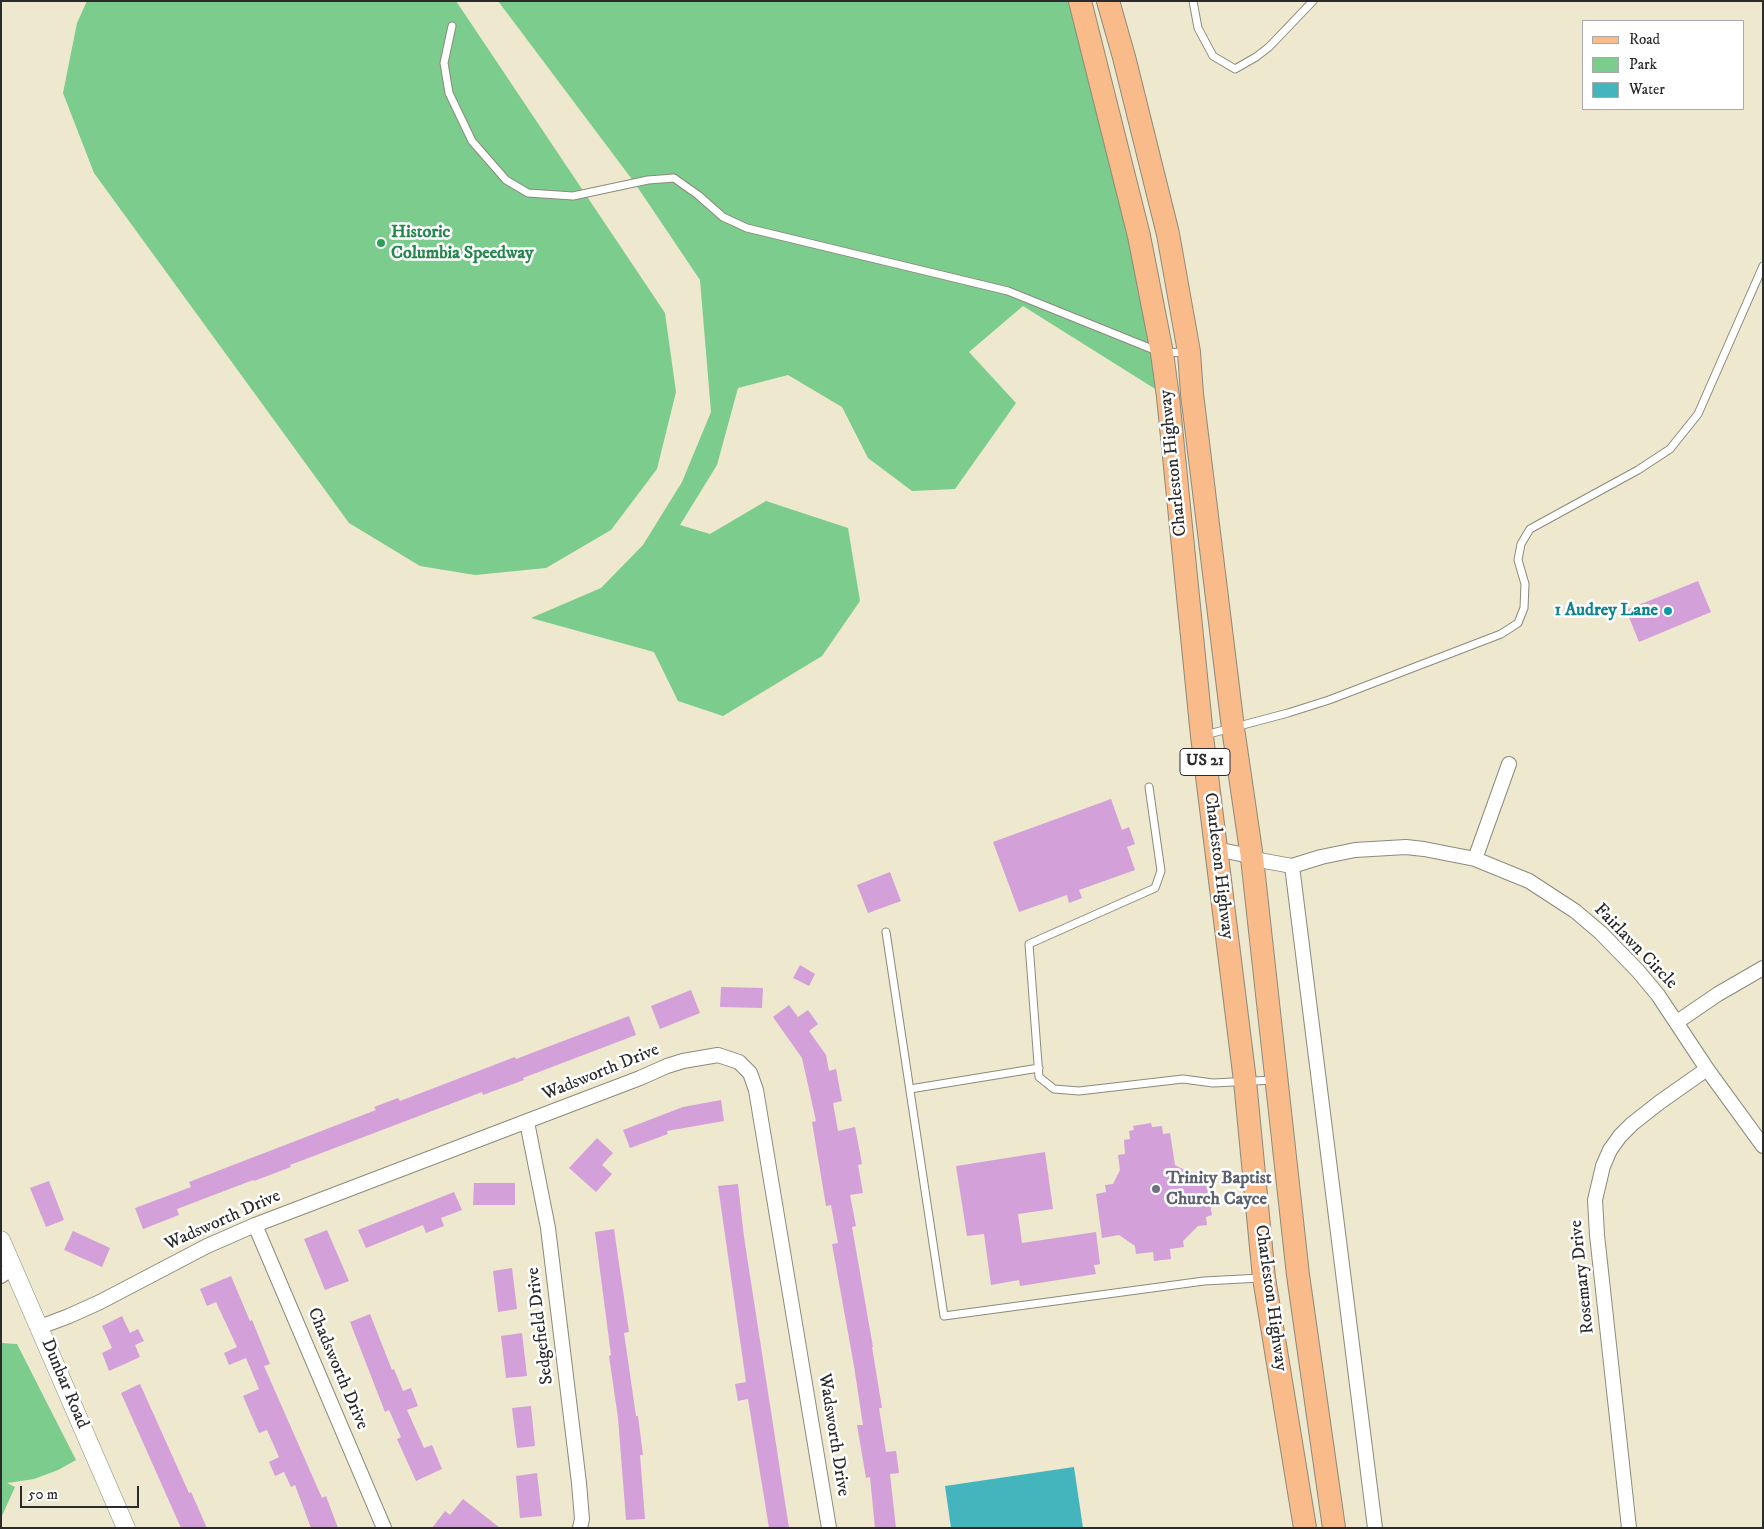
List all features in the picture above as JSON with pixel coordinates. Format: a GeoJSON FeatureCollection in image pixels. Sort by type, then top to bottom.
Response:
{"type":"FeatureCollection","features":[{"type":"Feature","properties":{"kind":"main road","name":"Charleston Highway"},"geometry":{"type":"LineString","coordinates":[[1080,1],[1139,236],[1162,353],[1202,736],[1245,1081],[1264,1278],[1305,1528]]}},
{"type":"Feature","properties":{"kind":"main road","name":"Charleston Highway"},"geometry":{"type":"LineString","coordinates":[[1108,1],[1124,56],[1168,234],[1189,352],[1192,394],[1233,728],[1252,858],[1298,1275],[1334,1528]]}},
{"type":"Feature","properties":{"kind":"street"},"geometry":{"type":"LineString","coordinates":[[1475,860],[1509,764]]}},
{"type":"Feature","properties":{"kind":"street","name":"Fairlawn Circle"},"geometry":{"type":"LineString","coordinates":[[1216,849],[1292,866],[1321,857],[1372,848],[1424,849],[1458,854],[1529,881],[1575,911],[1601,933],[1638,971],[1658,995],[1706,1069],[1763,1146]]}},
{"type":"Feature","properties":{"kind":"street"},"geometry":{"type":"LineString","coordinates":[[1292,866],[1375,1528]]}},
{"type":"Feature","properties":{"kind":"street"},"geometry":{"type":"LineString","coordinates":[[1677,1022],[1718,994],[1763,968]]}},
{"type":"Feature","properties":{"kind":"street","name":"Wadsworth Drive"},"geometry":{"type":"LineString","coordinates":[[40,1327],[100,1302],[207,1246],[255,1225],[683,1061],[718,1055],[738,1062],[750,1073],[756,1090],[829,1528]]}},
{"type":"Feature","properties":{"kind":"street","name":"Rosemary Drive"},"geometry":{"type":"LineString","coordinates":[[1629,1528],[1596,1235],[1595,1200],[1602,1166],[1620,1136],[1660,1102],[1706,1069]]}},
{"type":"Feature","properties":{"kind":"street","name":"Sedgefield Drive"},"geometry":{"type":"LineString","coordinates":[[527,1122],[548,1228],[579,1484],[582,1519],[580,1528]]}},
{"type":"Feature","properties":{"kind":"street","name":"Chadsworth Drive"},"geometry":{"type":"LineString","coordinates":[[255,1225],[384,1528]]}},
{"type":"Feature","properties":{"kind":"street","name":"Dunbar Road"},"geometry":{"type":"LineString","coordinates":[[1,1240],[7,1272],[40,1327],[126,1528]]}},
{"type":"Feature","properties":{"kind":"lane"},"geometry":{"type":"LineString","coordinates":[[1193,1],[1198,28],[1213,56],[1235,69],[1256,57],[1269,46],[1313,1]]}},
{"type":"Feature","properties":{"kind":"lane"},"geometry":{"type":"LineString","coordinates":[[452,26],[444,63],[448,93],[472,141],[506,180],[528,193],[573,196],[648,180],[674,178],[698,195],[723,217],[746,228],[1008,291],[1162,353],[1189,352]]}},
{"type":"Feature","properties":{"kind":"lane"},"geometry":{"type":"LineString","coordinates":[[1202,736],[1329,700],[1501,634],[1518,623],[1524,608],[1524,584],[1518,560],[1521,544],[1530,529],[1638,470],[1670,448],[1698,414],[1763,266]]}},
{"type":"Feature","properties":{"kind":"lane"},"geometry":{"type":"LineString","coordinates":[[1149,787],[1161,872],[1155,888],[1029,944],[1039,1077],[1054,1088],[1079,1091],[1183,1079],[1213,1083],[1277,1080]]}},
{"type":"Feature","properties":{"kind":"lane"},"geometry":{"type":"LineString","coordinates":[[886,932],[944,1316],[1204,1281],[1264,1278]]}},
{"type":"Feature","properties":{"kind":"lane"},"geometry":{"type":"LineString","coordinates":[[910,1090],[1039,1068]]}},
{"type":"Feature","properties":{"kind":"green space","name":"Historic Columbia Speedway"},"geometry":{"type":"Polygon","coordinates":[[[87,1],[456,1],[665,313],[676,392],[657,469],[611,530],[546,568],[475,575],[420,566],[349,523],[94,173],[63,93],[77,23],[87,1]]]}},
{"type":"Feature","properties":{"kind":"green space"},"geometry":{"type":"Polygon","coordinates":[[[498,1],[1078,1],[1168,397],[1023,306],[969,352],[1016,403],[955,489],[912,491],[868,458],[842,407],[788,375],[738,388],[717,465],[680,525],[710,534],[766,501],[848,528],[860,601],[822,656],[723,716],[678,701],[654,652],[531,618],[601,588],[643,545],[682,482],[711,412],[700,280],[634,182],[498,1]]]}},
{"type":"Feature","properties":{"kind":"green space"},"geometry":{"type":"Polygon","coordinates":[[[1,1343],[17,1344],[76,1460],[58,1470],[34,1479],[7,1483],[15,1487],[1,1518],[1,1343]]]}},
{"type":"Feature","properties":{"kind":"water"},"geometry":{"type":"Polygon","coordinates":[[[1074,1467],[1083,1528],[951,1528],[945,1486],[1074,1467]]]}},
{"type":"Feature","properties":{"kind":"building","name":"1 Audrey Lane"},"geometry":{"type":"Polygon","coordinates":[[[1698,581],[1711,612],[1639,642],[1626,610],[1698,581]]]}},
{"type":"Feature","properties":{"kind":"building"},"geometry":{"type":"Polygon","coordinates":[[[1111,799],[1122,830],[1129,827],[1135,844],[1127,847],[1135,870],[1079,890],[1082,898],[1069,903],[1067,895],[1019,912],[993,842],[1111,799]]]}},
{"type":"Feature","properties":{"kind":"building"},"geometry":{"type":"Polygon","coordinates":[[[890,872],[901,901],[868,913],[857,885],[890,872]]]}},
{"type":"Feature","properties":{"kind":"building"},"geometry":{"type":"Polygon","coordinates":[[[800,965],[815,974],[809,986],[793,978],[800,965]]]}},
{"type":"Feature","properties":{"kind":"building"},"geometry":{"type":"Polygon","coordinates":[[[721,987],[763,988],[762,1008],[720,1007],[721,987]]]}},
{"type":"Feature","properties":{"kind":"building"},"geometry":{"type":"Polygon","coordinates":[[[691,990],[700,1013],[660,1029],[651,1006],[691,990]]]}},
{"type":"Feature","properties":{"kind":"building"},"geometry":{"type":"Polygon","coordinates":[[[789,1005],[798,1017],[808,1010],[818,1024],[809,1031],[826,1055],[829,1071],[836,1069],[842,1101],[833,1103],[838,1131],[855,1127],[862,1164],[858,1165],[863,1193],[850,1195],[856,1226],[852,1227],[873,1347],[882,1408],[879,1408],[886,1452],[896,1451],[899,1473],[890,1474],[896,1528],[875,1528],[870,1477],[866,1478],[857,1425],[863,1425],[832,1244],[838,1243],[831,1205],[826,1206],[812,1122],[816,1121],[802,1058],[773,1017],[789,1005]]]}},
{"type":"Feature","properties":{"kind":"building"},"geometry":{"type":"Polygon","coordinates":[[[629,1016],[636,1035],[523,1078],[524,1080],[483,1095],[482,1092],[290,1165],[291,1167],[177,1209],[179,1215],[143,1229],[135,1208],[191,1187],[189,1182],[376,1110],[374,1107],[398,1098],[400,1101],[629,1016]]]}},
{"type":"Feature","properties":{"kind":"building"},"geometry":{"type":"Polygon","coordinates":[[[721,1100],[724,1121],[667,1131],[668,1134],[630,1148],[623,1130],[683,1107],[721,1100]]]}},
{"type":"Feature","properties":{"kind":"building","name":"Trinity Baptist Church Cayce"},"geometry":{"type":"Polygon","coordinates":[[[1151,1123],[1152,1127],[1162,1126],[1163,1134],[1170,1133],[1175,1165],[1190,1173],[1197,1172],[1199,1178],[1205,1176],[1212,1215],[1206,1217],[1207,1225],[1198,1226],[1183,1241],[1184,1247],[1170,1249],[1171,1259],[1154,1261],[1153,1252],[1136,1254],[1135,1246],[1119,1235],[1102,1238],[1096,1194],[1106,1192],[1105,1185],[1113,1184],[1120,1170],[1118,1155],[1125,1154],[1124,1140],[1130,1139],[1129,1131],[1134,1130],[1133,1126],[1151,1123]]]}},
{"type":"Feature","properties":{"kind":"building"},"geometry":{"type":"Polygon","coordinates":[[[597,1138],[613,1153],[602,1165],[612,1174],[596,1192],[569,1168],[597,1138]]]}},
{"type":"Feature","properties":{"kind":"building"},"geometry":{"type":"Polygon","coordinates":[[[1045,1152],[1053,1209],[1018,1214],[1022,1243],[1096,1232],[1100,1264],[1094,1265],[1096,1274],[1020,1286],[1019,1280],[991,1285],[984,1234],[967,1236],[956,1166],[1045,1152]]]}},
{"type":"Feature","properties":{"kind":"building"},"geometry":{"type":"Polygon","coordinates":[[[49,1181],[64,1220],[46,1227],[30,1188],[49,1181]]]}},
{"type":"Feature","properties":{"kind":"building"},"geometry":{"type":"Polygon","coordinates":[[[474,1183],[515,1183],[515,1205],[473,1205],[474,1183]]]}},
{"type":"Feature","properties":{"kind":"building"},"geometry":{"type":"Polygon","coordinates":[[[738,1184],[744,1237],[789,1528],[769,1528],[748,1399],[738,1401],[735,1384],[746,1382],[718,1186],[738,1184]]]}},
{"type":"Feature","properties":{"kind":"building"},"geometry":{"type":"Polygon","coordinates":[[[454,1192],[462,1210],[441,1218],[444,1226],[426,1233],[423,1225],[366,1248],[358,1230],[454,1192]]]}},
{"type":"Feature","properties":{"kind":"building"},"geometry":{"type":"Polygon","coordinates":[[[614,1229],[629,1332],[624,1333],[643,1455],[640,1455],[645,1519],[626,1520],[618,1418],[595,1232],[614,1229]]]}},
{"type":"Feature","properties":{"kind":"building"},"geometry":{"type":"Polygon","coordinates":[[[327,1230],[349,1281],[325,1290],[304,1239],[327,1230]]]}},
{"type":"Feature","properties":{"kind":"building"},"geometry":{"type":"Polygon","coordinates":[[[73,1231],[110,1248],[102,1267],[64,1250],[73,1231]]]}},
{"type":"Feature","properties":{"kind":"building"},"geometry":{"type":"Polygon","coordinates":[[[512,1268],[517,1309],[498,1312],[493,1271],[512,1268]]]}},
{"type":"Feature","properties":{"kind":"building"},"geometry":{"type":"Polygon","coordinates":[[[231,1276],[270,1364],[264,1366],[322,1498],[326,1496],[338,1528],[311,1528],[295,1485],[291,1487],[284,1472],[275,1476],[269,1462],[279,1457],[267,1430],[259,1433],[243,1396],[259,1389],[246,1358],[229,1365],[224,1353],[237,1347],[216,1302],[207,1306],[200,1289],[231,1276]]]}},
{"type":"Feature","properties":{"kind":"building"},"geometry":{"type":"Polygon","coordinates":[[[370,1314],[392,1370],[394,1369],[403,1391],[411,1388],[418,1406],[407,1410],[424,1448],[432,1445],[442,1469],[416,1481],[397,1439],[401,1437],[389,1410],[385,1412],[350,1322],[370,1314]]]}},
{"type":"Feature","properties":{"kind":"building"},"geometry":{"type":"Polygon","coordinates":[[[122,1316],[130,1333],[138,1329],[144,1341],[135,1345],[140,1357],[109,1371],[102,1353],[112,1348],[102,1326],[122,1316]]]}},
{"type":"Feature","properties":{"kind":"building"},"geometry":{"type":"Polygon","coordinates":[[[522,1333],[527,1376],[506,1378],[501,1336],[522,1333]]]}},
{"type":"Feature","properties":{"kind":"building"},"geometry":{"type":"Polygon","coordinates":[[[140,1384],[189,1493],[191,1492],[207,1528],[181,1528],[121,1393],[140,1384]]]}},
{"type":"Feature","properties":{"kind":"building"},"geometry":{"type":"Polygon","coordinates":[[[531,1406],[535,1446],[517,1448],[512,1408],[531,1406]]]}},
{"type":"Feature","properties":{"kind":"building"},"geometry":{"type":"Polygon","coordinates":[[[537,1473],[542,1516],[520,1518],[516,1476],[537,1473]]]}},
{"type":"Feature","properties":{"kind":"building"},"geometry":{"type":"Polygon","coordinates":[[[463,1499],[500,1528],[432,1528],[445,1511],[450,1515],[463,1499]]]}},
{"type":"Feature","properties":{"kind":"place","name":"Historic Columbia Speedway"},"geometry":{"type":"Point","coordinates":[381,243]}},
{"type":"Feature","properties":{"kind":"place","name":"1 Audrey Lane"},"geometry":{"type":"Point","coordinates":[1668,611]}},
{"type":"Feature","properties":{"kind":"place","name":"Trinity Baptist Church Cayce"},"geometry":{"type":"Point","coordinates":[1156,1189]}}]}
